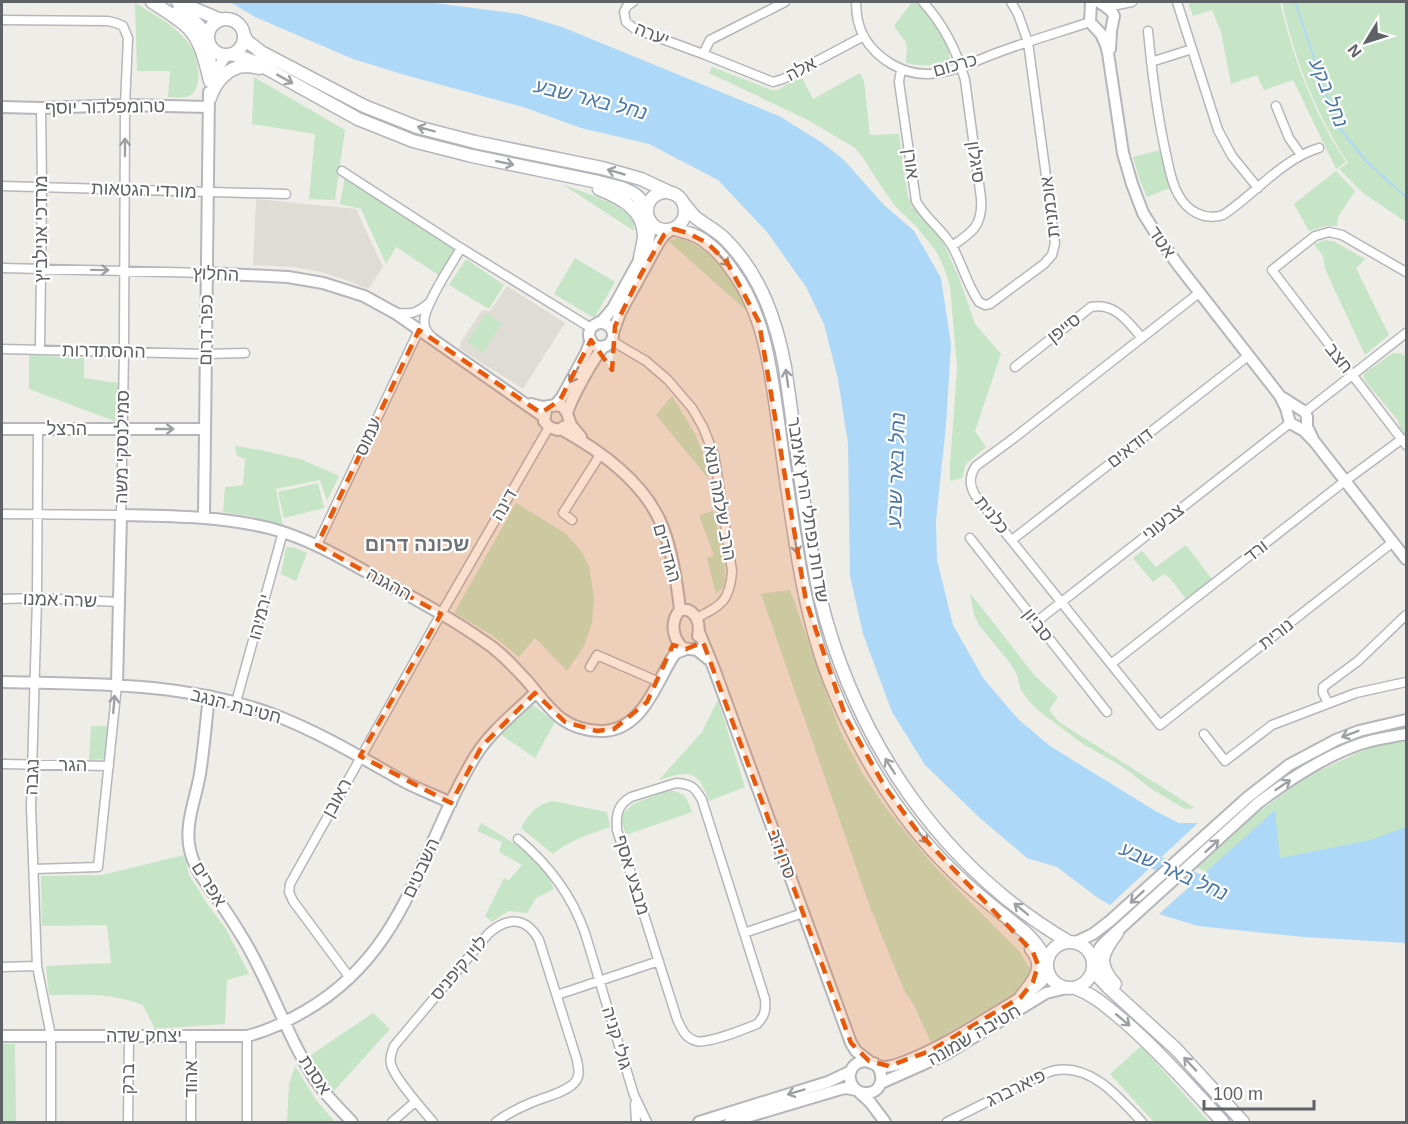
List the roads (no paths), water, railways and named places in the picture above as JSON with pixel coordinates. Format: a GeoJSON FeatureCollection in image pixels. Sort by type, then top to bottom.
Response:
{"type":"FeatureCollection","features":[{"type":"Feature","properties":{"kind":"main road"},"geometry":{"type":"LineString","coordinates":[[153,2],[196,22],[217,52],[246,58],[358,119],[413,141],[472,156],[598,182],[632,192],[638,196],[656,228],[661,230],[673,229],[683,220],[685,208],[676,195],[641,179],[602,168],[465,139],[409,124],[364,106],[261,52],[248,42],[242,29],[233,20],[221,20],[178,2]]}},
{"type":"Feature","properties":{"kind":"main road"},"geometry":{"type":"LineString","coordinates":[[153,2],[185,24],[194,34],[204,56],[210,81]]}},
{"type":"Feature","properties":{"kind":"main road"},"geometry":{"type":"LineString","coordinates":[[209,43],[210,30],[216,22],[221,20]]}},
{"type":"Feature","properties":{"kind":"main road"},"geometry":{"type":"LineString","coordinates":[[229,54],[238,51],[244,41],[244,35]]}},
{"type":"Feature","properties":{"kind":"main road"},"geometry":{"type":"LineString","coordinates":[[209,102],[219,81],[229,71],[244,66],[266,68]]}},
{"type":"Feature","properties":{"kind":"main road"},"geometry":{"type":"LineString","coordinates":[[562,175],[610,194],[622,200],[636,212],[644,236],[640,258]]}},
{"type":"Feature","properties":{"kind":"main road"},"geometry":{"type":"LineString","coordinates":[[648,217],[647,206],[654,196],[665,192],[671,193]]}},
{"type":"Feature","properties":{"kind":"main road","name":"שדרות נפתלי הרץ אימבר"},"geometry":{"type":"LineString","coordinates":[[683,203],[694,216],[717,231],[738,253],[751,271],[773,317],[785,367],[810,544],[820,597],[844,675],[872,735],[912,800],[971,868],[1035,921],[1072,942]]}},
{"type":"Feature","properties":{"kind":"main road","name":"שדרות נפתלי הרץ אימבר"},"geometry":{"type":"LineString","coordinates":[[673,229],[698,237],[716,250],[750,299],[759,322],[770,370],[806,601],[821,655],[846,718],[870,762],[900,809],[926,842],[960,879],[1035,942],[1042,950],[1047,967]]}},
{"type":"Feature","properties":{"kind":"main road"},"geometry":{"type":"LineString","coordinates":[[987,902],[1038,958],[1037,974],[1020,997]]}},
{"type":"Feature","properties":{"kind":"main road"},"geometry":{"type":"LineString","coordinates":[[1116,927],[1104,950],[1103,957],[1107,974],[1243,1122]]}},
{"type":"Feature","properties":{"kind":"main road"},"geometry":{"type":"LineString","coordinates":[[1071,988],[1086,982],[1091,977],[1093,967],[1092,956],[1088,950],[1072,942],[1057,946],[1052,951],[1047,967],[1050,977],[1055,982],[1071,988],[1088,993],[1132,1028],[1223,1122]]}},
{"type":"Feature","properties":{"kind":"main road"},"geometry":{"type":"LineString","coordinates":[[1093,967],[1108,987],[1152,1025]]}},
{"type":"Feature","properties":{"kind":"street","name":"יערה"},"geometry":{"type":"LineString","coordinates":[[633,2],[624,12],[624,18],[629,26],[703,54]]}},
{"type":"Feature","properties":{"kind":"street"},"geometry":{"type":"LineString","coordinates":[[703,54],[710,40],[785,2]]}},
{"type":"Feature","properties":{"kind":"street","name":"כרכום"},"geometry":{"type":"LineString","coordinates":[[856,2],[864,36],[882,58],[902,70],[927,74],[961,66],[1093,16]]}},
{"type":"Feature","properties":{"kind":"street","name":"סיגלון"},"geometry":{"type":"LineString","coordinates":[[923,2],[937,18],[961,66],[965,80],[982,206],[978,224],[968,236],[952,246]]}},
{"type":"Feature","properties":{"kind":"street"},"geometry":{"type":"LineString","coordinates":[[1011,2],[1028,42]]}},
{"type":"Feature","properties":{"kind":"street"},"geometry":{"type":"LineString","coordinates":[[1133,2],[1106,30],[1093,16],[1096,7],[1103,4],[1118,5],[1133,2]]}},
{"type":"Feature","properties":{"kind":"street"},"geometry":{"type":"LineString","coordinates":[[1178,2],[1221,136],[1232,156],[1258,188]]}},
{"type":"Feature","properties":{"kind":"street"},"geometry":{"type":"LineString","coordinates":[[1103,4],[1113,12],[1114,21]]}},
{"type":"Feature","properties":{"kind":"street","name":"אטד"},"geometry":{"type":"LineString","coordinates":[[1093,16],[1106,45],[1123,153],[1137,198],[1154,232],[1278,394],[1292,422],[1314,441],[1407,559]]}},
{"type":"Feature","properties":{"kind":"street","name":"סמילנסקי משה"},"geometry":{"type":"LineString","coordinates":[[2,20],[116,22],[123,26],[128,38],[125,105],[124,352],[117,685],[98,867],[34,868]]}},
{"type":"Feature","properties":{"kind":"street","name":"אטד"},"geometry":{"type":"LineString","coordinates":[[1109,61],[1110,38],[1114,21]]}},
{"type":"Feature","properties":{"kind":"street"},"geometry":{"type":"LineString","coordinates":[[1148,31],[1157,105],[1168,164],[1175,187],[1189,208],[1202,216],[1216,217],[1230,210],[1301,155],[1319,148]]}},
{"type":"Feature","properties":{"kind":"street","name":"אלה"},"geometry":{"type":"LineString","coordinates":[[703,54],[773,82],[783,80],[864,36]]}},
{"type":"Feature","properties":{"kind":"street","name":"אוכמנית"},"geometry":{"type":"LineString","coordinates":[[952,246],[976,298],[985,305],[996,301],[1044,264],[1055,249],[1028,42]]}},
{"type":"Feature","properties":{"kind":"street","name":"כפר דרום"},"geometry":{"type":"LineString","coordinates":[[204,517],[207,192],[212,67],[209,43]]}},
{"type":"Feature","properties":{"kind":"street"},"geometry":{"type":"LineString","coordinates":[[1151,62],[1192,49]]}},
{"type":"Feature","properties":{"kind":"street","name":"כפר דרום"},"geometry":{"type":"LineString","coordinates":[[209,102],[214,79],[221,62],[229,54]]}},
{"type":"Feature","properties":{"kind":"street","name":"אורן"},"geometry":{"type":"LineString","coordinates":[[902,70],[899,82],[916,201],[952,246]]}},
{"type":"Feature","properties":{"kind":"street"},"geometry":{"type":"LineString","coordinates":[[186,106],[199,99],[210,81]]}},
{"type":"Feature","properties":{"kind":"street","name":"טרומפלדור יוסף"},"geometry":{"type":"LineString","coordinates":[[2,107],[186,106],[209,102]]}},
{"type":"Feature","properties":{"kind":"street"},"geometry":{"type":"LineString","coordinates":[[1276,106],[1289,138],[1301,155]]}},
{"type":"Feature","properties":{"kind":"street","name":"מרדכי אנילביץ"},"geometry":{"type":"LineString","coordinates":[[40,350],[41,108]]}},
{"type":"Feature","properties":{"kind":"street"},"geometry":{"type":"LineString","coordinates":[[342,171],[461,248],[594,326],[608,324],[612,330],[610,340]]}},
{"type":"Feature","properties":{"kind":"street","name":"מורדי הגטאות"},"geometry":{"type":"LineString","coordinates":[[2,186],[286,194]]}},
{"type":"Feature","properties":{"kind":"street"},"geometry":{"type":"LineString","coordinates":[[610,340],[596,345],[589,334],[613,308],[650,240],[651,228],[648,217]]}},
{"type":"Feature","properties":{"kind":"street"},"geometry":{"type":"LineString","coordinates":[[461,248],[429,303],[425,317],[428,334],[524,402],[554,429],[561,429],[566,424],[571,402],[598,354],[610,340],[620,313],[659,242],[673,229]]}},
{"type":"Feature","properties":{"kind":"street","name":"חצב"},"geometry":{"type":"LineString","coordinates":[[1404,442],[1272,270],[1316,236],[1329,232],[1342,235],[1407,273]]}},
{"type":"Feature","properties":{"kind":"street","name":"החלוץ"},"geometry":{"type":"LineString","coordinates":[[2,268],[124,270],[288,277],[323,283],[364,296],[395,313],[419,330]]}},
{"type":"Feature","properties":{"kind":"street","name":"כלנית"},"geometry":{"type":"LineString","coordinates":[[1160,725],[975,495],[970,483],[973,471],[981,462],[1199,292]]}},
{"type":"Feature","properties":{"kind":"street"},"geometry":{"type":"LineString","coordinates":[[395,313],[413,314],[429,303]]}},
{"type":"Feature","properties":{"kind":"street","name":"סייפן"},"geometry":{"type":"LineString","coordinates":[[1016,367],[1091,307],[1105,306],[1119,313],[1142,338]]}},
{"type":"Feature","properties":{"kind":"street"},"geometry":{"type":"LineString","coordinates":[[419,330],[437,341]]}},
{"type":"Feature","properties":{"kind":"street","name":"עמוס"},"geometry":{"type":"LineString","coordinates":[[317,545],[419,330]]}},
{"type":"Feature","properties":{"kind":"street"},"geometry":{"type":"LineString","coordinates":[[1304,414],[1292,411],[1292,422],[1301,426],[1304,414],[1405,337]]}},
{"type":"Feature","properties":{"kind":"street"},"geometry":{"type":"LineString","coordinates":[[546,422],[546,410],[562,397],[591,340]]}},
{"type":"Feature","properties":{"kind":"street","name":"הרב שלמה טנא"},"geometry":{"type":"LineString","coordinates":[[610,340],[646,361],[679,392],[703,426],[714,455],[732,572],[731,586],[728,596],[721,604],[696,618]]}},
{"type":"Feature","properties":{"kind":"street","name":"ההסתדרות"},"geometry":{"type":"LineString","coordinates":[[2,349],[245,353]]}},
{"type":"Feature","properties":{"kind":"street","name":"דודאים"},"geometry":{"type":"LineString","coordinates":[[1012,540],[1248,356]]}},
{"type":"Feature","properties":{"kind":"street","name":"אטד"},"geometry":{"type":"LineString","coordinates":[[1278,394],[1304,414],[1314,441]]}},
{"type":"Feature","properties":{"kind":"street"},"geometry":{"type":"LineString","coordinates":[[524,402],[536,406],[560,406],[568,415]]}},
{"type":"Feature","properties":{"kind":"street","name":"הגדודים"},"geometry":{"type":"LineString","coordinates":[[568,415],[575,430],[634,484],[654,511],[663,527],[669,548],[680,610]]}},
{"type":"Feature","properties":{"kind":"street","name":"דינה"},"geometry":{"type":"LineString","coordinates":[[441,614],[546,422]]}},
{"type":"Feature","properties":{"kind":"street","name":"צבעוני"},"geometry":{"type":"LineString","coordinates":[[1036,622],[1292,422]]}},
{"type":"Feature","properties":{"kind":"street","name":"הרצל"},"geometry":{"type":"LineString","coordinates":[[2,429],[205,429]]}},
{"type":"Feature","properties":{"kind":"street","name":"נגבה"},"geometry":{"type":"LineString","coordinates":[[38,429],[37,598],[31,807],[38,966],[51,1036],[51,1122]]}},
{"type":"Feature","properties":{"kind":"street","name":"הגדודים"},"geometry":{"type":"LineString","coordinates":[[561,429],[597,452]]}},
{"type":"Feature","properties":{"kind":"street","name":"ורד"},"geometry":{"type":"LineString","coordinates":[[1111,664],[1345,481],[1404,442]]}},
{"type":"Feature","properties":{"kind":"street"},"geometry":{"type":"LineString","coordinates":[[572,520],[563,513],[597,452]]}},
{"type":"Feature","properties":{"kind":"street","name":"ההגנה"},"geometry":{"type":"LineString","coordinates":[[2,514],[204,517],[283,532],[317,545],[441,614],[489,644],[518,671],[554,713],[565,722],[587,729],[606,731],[623,725],[636,716],[676,653],[688,648]]}},
{"type":"Feature","properties":{"kind":"street","name":"ירמיהו"},"geometry":{"type":"LineString","coordinates":[[237,702],[283,532]]}},
{"type":"Feature","properties":{"kind":"street","name":"סביון"},"geometry":{"type":"LineString","coordinates":[[970,538],[1107,712]]}},
{"type":"Feature","properties":{"kind":"street","name":"נורית"},"geometry":{"type":"LineString","coordinates":[[1160,725],[1393,542]]}},
{"type":"Feature","properties":{"kind":"street","name":"שרה אמנו"},"geometry":{"type":"LineString","coordinates":[[2,598],[119,602]]}},
{"type":"Feature","properties":{"kind":"street"},"geometry":{"type":"LineString","coordinates":[[688,648],[695,643],[699,632],[696,618],[692,612],[684,609],[680,610],[674,620],[675,638],[679,644],[688,648],[697,650],[704,655],[713,666]]}},
{"type":"Feature","properties":{"kind":"street","name":"ראובן"},"geometry":{"type":"LineString","coordinates":[[350,978],[293,901],[289,892],[290,884],[441,614]]}},
{"type":"Feature","properties":{"kind":"street"},"geometry":{"type":"LineString","coordinates":[[1328,704],[1323,687],[1358,661],[1407,615]]}},
{"type":"Feature","properties":{"kind":"street","name":"סרן דב"},"geometry":{"type":"LineString","coordinates":[[699,632],[851,1043],[856,1051],[871,1062]]}},
{"type":"Feature","properties":{"kind":"street","name":"ההגנה"},"geometry":{"type":"LineString","coordinates":[[669,663],[675,638]]}},
{"type":"Feature","properties":{"kind":"street"},"geometry":{"type":"LineString","coordinates":[[590,667],[597,655],[659,682]]}},
{"type":"Feature","properties":{"kind":"street","name":"חטיבת הנגב"},"geometry":{"type":"LineString","coordinates":[[2,682],[117,685],[176,690],[237,702],[287,720],[451,803]]}},
{"type":"Feature","properties":{"kind":"street"},"geometry":{"type":"LineString","coordinates":[[1204,734],[1225,761],[1272,725],[1356,693],[1389,684],[1407,682]]}},
{"type":"Feature","properties":{"kind":"street","name":"השבטים"},"geometry":{"type":"LineString","coordinates":[[285,1022],[321,1002],[350,978],[377,947],[399,914],[419,875],[468,769],[482,747],[536,693]]}},
{"type":"Feature","properties":{"kind":"street","name":"אפרים"},"geometry":{"type":"LineString","coordinates":[[209,696],[200,776],[191,818],[190,850],[195,865],[234,922],[258,964],[285,1022]]}},
{"type":"Feature","properties":{"kind":"street"},"geometry":{"type":"LineString","coordinates":[[1093,967],[1099,948],[1116,927],[1248,797],[1289,765],[1335,740],[1359,731],[1407,720]]}},
{"type":"Feature","properties":{"kind":"street"},"geometry":{"type":"LineString","coordinates":[[1072,942],[1116,927],[1277,789],[1321,762],[1362,744],[1407,734]]}},
{"type":"Feature","properties":{"kind":"street","name":"הגר"},"geometry":{"type":"LineString","coordinates":[[2,764],[109,766]]}},
{"type":"Feature","properties":{"kind":"street","name":"מבצע אסף"},"geometry":{"type":"LineString","coordinates":[[659,961],[617,830],[617,813],[625,801],[669,785],[676,783],[690,785],[702,800],[744,933]]}},
{"type":"Feature","properties":{"kind":"street"},"geometry":{"type":"LineString","coordinates":[[518,839],[546,866],[576,911],[599,980]]}},
{"type":"Feature","properties":{"kind":"street"},"geometry":{"type":"LineString","coordinates":[[557,994],[659,961],[677,1019],[685,1034],[690,1038],[706,1041],[749,1027],[757,1024],[764,1017],[765,999],[744,933],[803,913]]}},
{"type":"Feature","properties":{"kind":"street","name":"לוין קיפניס"},"geometry":{"type":"LineString","coordinates":[[433,1122],[415,1102],[394,1072],[390,1064],[390,1055],[394,1046],[488,934],[496,926],[515,921],[529,927],[539,940],[577,1060],[579,1076],[576,1082],[563,1091],[532,1102],[496,1122]]}},
{"type":"Feature","properties":{"kind":"street"},"geometry":{"type":"LineString","coordinates":[[2,967],[38,966]]}},
{"type":"Feature","properties":{"kind":"street","name":"חטיבה שמונה"},"geometry":{"type":"LineString","coordinates":[[871,1062],[889,1066],[930,1051],[1041,983],[1047,967]]}},
{"type":"Feature","properties":{"kind":"street","name":"גולי קניה"},"geometry":{"type":"LineString","coordinates":[[599,980],[634,1095],[647,1122]]}},
{"type":"Feature","properties":{"kind":"street","name":"חטיבה שמונה"},"geometry":{"type":"LineString","coordinates":[[880,1085],[946,1054],[1046,993],[1071,988]]}},
{"type":"Feature","properties":{"kind":"street","name":"יצחק שדה"},"geometry":{"type":"LineString","coordinates":[[2,1036],[247,1036],[285,1022]]}},
{"type":"Feature","properties":{"kind":"street","name":"אסנת"},"geometry":{"type":"LineString","coordinates":[[285,1022],[318,1083],[352,1122]]}},
{"type":"Feature","properties":{"kind":"street","name":"ברק"},"geometry":{"type":"LineString","coordinates":[[128,1122],[129,1036]]}},
{"type":"Feature","properties":{"kind":"street","name":"אהוד"},"geometry":{"type":"LineString","coordinates":[[191,1036],[191,1122]]}},
{"type":"Feature","properties":{"kind":"street"},"geometry":{"type":"LineString","coordinates":[[247,1036],[247,1122]]}},
{"type":"Feature","properties":{"kind":"street","name":"סרן דב"},"geometry":{"type":"LineString","coordinates":[[851,1043],[852,1069]]}},
{"type":"Feature","properties":{"kind":"street"},"geometry":{"type":"LineString","coordinates":[[699,1122],[828,1082],[860,1062],[871,1062],[881,1072],[878,1095],[885,1122]]}},
{"type":"Feature","properties":{"kind":"street"},"geometry":{"type":"LineString","coordinates":[[852,1069],[851,1084],[870,1102],[885,1122]]}},
{"type":"Feature","properties":{"kind":"street","name":"פיארברג"},"geometry":{"type":"LineString","coordinates":[[947,1122],[1049,1071],[1068,1069],[1097,1080],[1120,1098],[1142,1122]]}},
{"type":"Feature","properties":{"kind":"street"},"geometry":{"type":"LineString","coordinates":[[730,1122],[841,1089],[868,1093],[876,1090],[880,1085]]}},
{"type":"Feature","properties":{"kind":"street","name":"גולי קניה"},"geometry":{"type":"LineString","coordinates":[[634,1095],[636,1122]]}},
{"type":"Feature","properties":{"kind":"street"},"geometry":{"type":"LineString","coordinates":[[392,1122],[415,1102]]}},
{"type":"Feature","properties":{"kind":"water"},"geometry":{"type":"Polygon","coordinates":[[[230,2],[427,2],[519,14],[562,27],[779,116],[821,142],[843,159],[884,205],[914,231],[941,278],[951,344],[946,425],[936,521],[937,560],[953,625],[983,678],[1018,719],[1050,746],[1157,812],[1179,823],[1198,823],[1110,905],[1057,867],[1027,858],[981,819],[925,765],[892,712],[863,634],[850,576],[848,444],[838,379],[824,324],[806,287],[767,232],[718,180],[649,144],[581,128],[523,107],[353,59],[255,17],[230,2]]]}},
{"type":"Feature","properties":{"kind":"water"},"geometry":{"type":"Polygon","coordinates":[[[1275,810],[1280,858],[1370,840],[1406,827],[1406,943],[1304,937],[1198,926],[1159,914],[1275,810]]]}},
{"type":"Feature","properties":{"kind":"waterway","name":"נחל בקע"},"geometry":{"type":"LineString","coordinates":[[1295,2],[1337,125],[1367,162],[1406,197]]}},
{"type":"Feature","properties":{"kind":"waterway","name":"נחל באר שבע"},"geometry":{"type":"LineString","coordinates":[[1139,855],[1214,888]]}},
{"type":"Feature","properties":{"kind":"district","name":"שכונה דרום"},"geometry":{"type":"Point","coordinates":[417,544]}}]}
